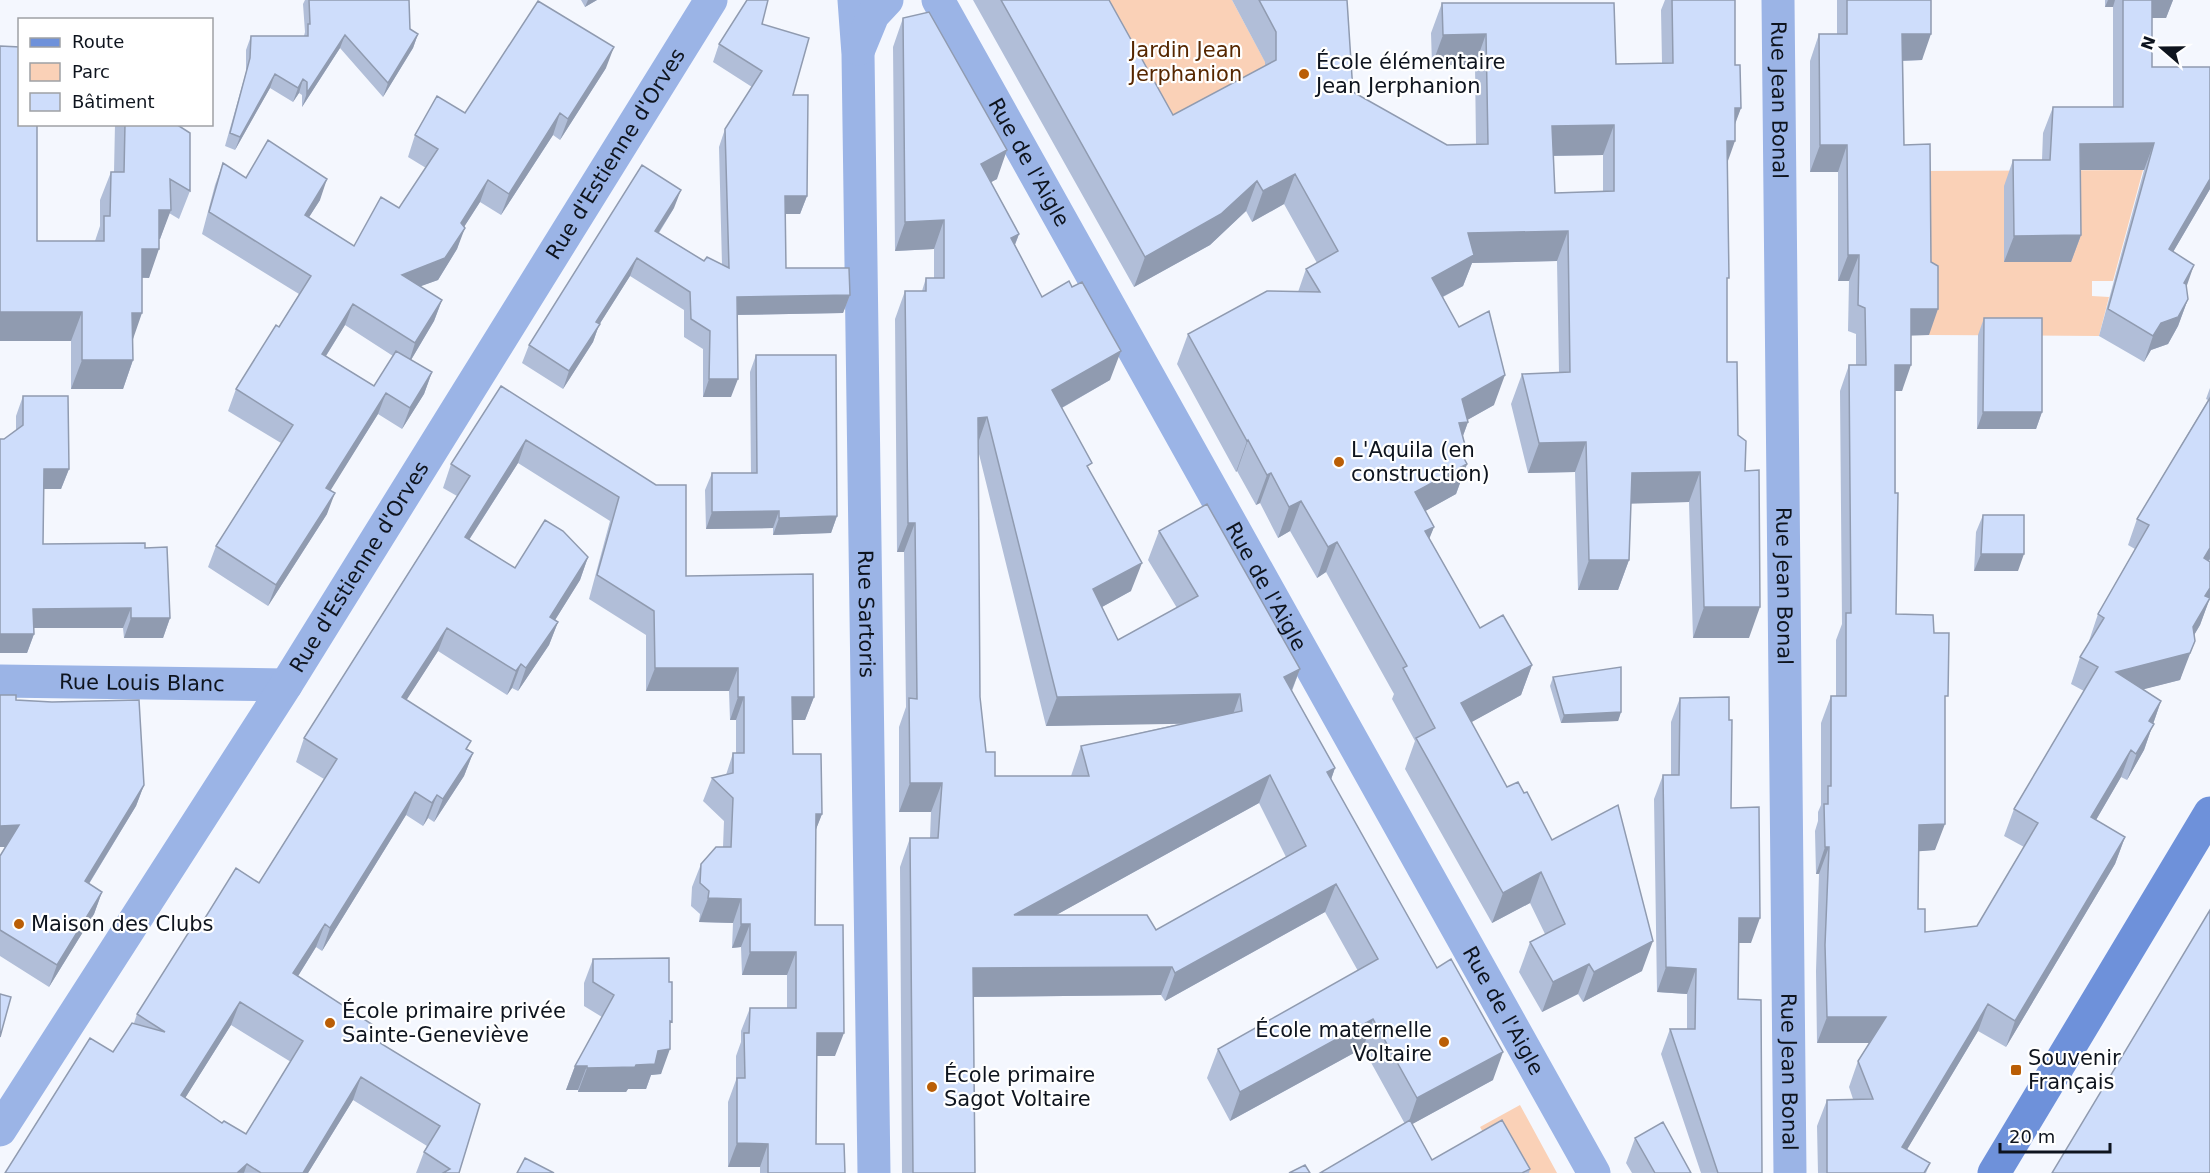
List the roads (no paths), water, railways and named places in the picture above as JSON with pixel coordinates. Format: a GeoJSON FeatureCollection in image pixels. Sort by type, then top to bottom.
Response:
{"type":"FeatureCollection","features":[{"type":"Feature","properties":{"kind":"main road"},"geometry":{"type":"LineString","coordinates":[[1994,1173],[2210,813]]}},
{"type":"Feature","properties":{"kind":"street","name":"Rue d'Estienne d'Orves"},"geometry":{"type":"LineString","coordinates":[[0,1130],[286,686],[711,0]]}},
{"type":"Feature","properties":{"kind":"street","name":"Rue Sartoris"},"geometry":{"type":"LineString","coordinates":[[854,0],[858,54],[874,1173]]}},
{"type":"Feature","properties":{"kind":"street","name":"Rue Sartoris"},"geometry":{"type":"LineString","coordinates":[[858,54],[873,15],[887,0]]}},
{"type":"Feature","properties":{"kind":"street","name":"Rue de l'Aigle"},"geometry":{"type":"LineString","coordinates":[[938,0],[1594,1173]]}},
{"type":"Feature","properties":{"kind":"street","name":"Rue Jean Bonal"},"geometry":{"type":"LineString","coordinates":[[1778,0],[1790,1173]]}},
{"type":"Feature","properties":{"kind":"street","name":"Rue Louis Blanc"},"geometry":{"type":"LineString","coordinates":[[0,681],[286,686]]}},
{"type":"Feature","properties":{"kind":"place","name":"École élémentaire Jean Jerphanion"},"geometry":{"type":"Point","coordinates":[1304,74]}},
{"type":"Feature","properties":{"kind":"place","name":"L'Aquila (en construction)"},"geometry":{"type":"Point","coordinates":[1339,462]}},
{"type":"Feature","properties":{"kind":"place","name":"Maison des Clubs"},"geometry":{"type":"Point","coordinates":[19,924]}},
{"type":"Feature","properties":{"kind":"place","name":"École primaire privée Sainte-Geneviève"},"geometry":{"type":"Point","coordinates":[330,1023]}},
{"type":"Feature","properties":{"kind":"place","name":"École maternelle Voltaire"},"geometry":{"type":"Point","coordinates":[1444,1042]}},
{"type":"Feature","properties":{"kind":"place","name":"Souvenir Français"},"geometry":{"type":"Point","coordinates":[2016,1070]}},
{"type":"Feature","properties":{"kind":"place","name":"École primaire Sagot Voltaire"},"geometry":{"type":"Point","coordinates":[932,1087]}},
{"type":"Feature","properties":{"kind":"park label","name":"Jardin Jean Jerphanion"},"geometry":{"type":"Point","coordinates":[1186,62]}}]}
